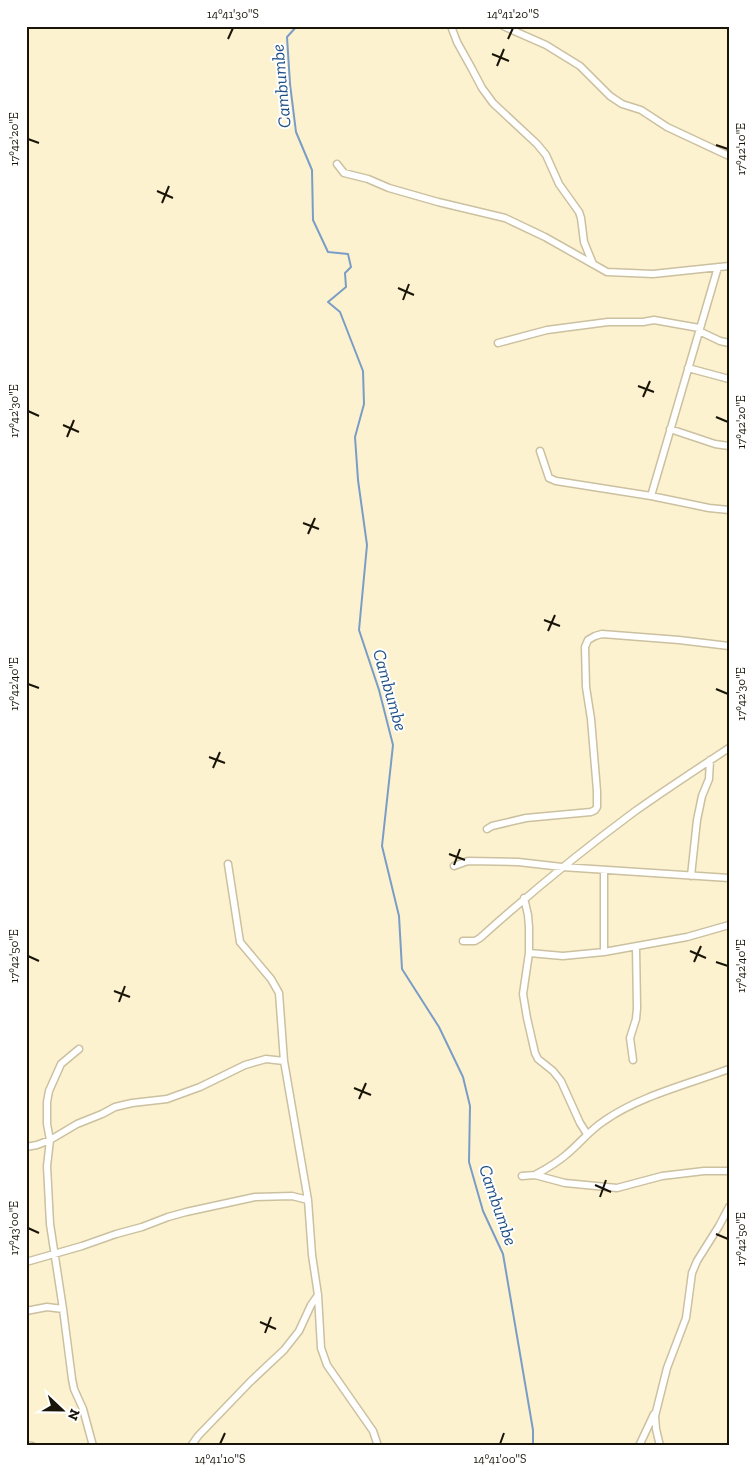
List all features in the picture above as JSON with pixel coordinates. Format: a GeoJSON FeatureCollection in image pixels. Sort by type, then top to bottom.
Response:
{"type":"FeatureCollection","features":[{"type":"Feature","properties":{"kind":"street"},"geometry":{"type":"LineString","coordinates":[[451,26],[457,42],[482,88],[493,103],[537,144],[546,155],[558,184],[579,212],[584,242],[593,264]]}},
{"type":"Feature","properties":{"kind":"street"},"geometry":{"type":"LineString","coordinates":[[503,26],[546,45],[580,66],[610,96],[622,104],[641,110],[667,127],[729,156]]}},
{"type":"Feature","properties":{"kind":"street"},"geometry":{"type":"LineString","coordinates":[[337,164],[344,173],[368,179],[389,188],[505,218],[545,237],[607,272],[653,274],[729,266]]}},
{"type":"Feature","properties":{"kind":"street"},"geometry":{"type":"LineString","coordinates":[[651,496],[718,266]]}},
{"type":"Feature","properties":{"kind":"street"},"geometry":{"type":"LineString","coordinates":[[498,343],[547,330],[608,322],[643,322],[654,320],[699,330],[720,341],[729,343]]}},
{"type":"Feature","properties":{"kind":"street"},"geometry":{"type":"LineString","coordinates":[[688,368],[729,379]]}},
{"type":"Feature","properties":{"kind":"street"},"geometry":{"type":"LineString","coordinates":[[670,429],[715,444],[729,446]]}},
{"type":"Feature","properties":{"kind":"street"},"geometry":{"type":"LineString","coordinates":[[540,451],[549,478],[556,481],[729,510]]}},
{"type":"Feature","properties":{"kind":"street"},"geometry":{"type":"LineString","coordinates":[[487,829],[492,826],[526,818],[592,812],[597,807],[591,719],[586,686],[584,647],[588,640],[602,634],[729,646]]}},
{"type":"Feature","properties":{"kind":"street"},"geometry":{"type":"LineString","coordinates":[[463,941],[475,941],[480,938],[562,867],[636,811],[729,748]]}},
{"type":"Feature","properties":{"kind":"street"},"geometry":{"type":"LineString","coordinates":[[691,876],[697,820],[702,796],[709,779],[710,760]]}},
{"type":"Feature","properties":{"kind":"street"},"geometry":{"type":"LineString","coordinates":[[454,866],[468,861],[518,862],[562,867],[729,878]]}},
{"type":"Feature","properties":{"kind":"street"},"geometry":{"type":"LineString","coordinates":[[228,864],[240,942],[271,979],[279,994],[284,1061],[308,1200],[312,1255],[318,1295],[321,1348],[327,1365],[373,1431],[378,1446]]}},
{"type":"Feature","properties":{"kind":"street"},"geometry":{"type":"LineString","coordinates":[[604,870],[604,952]]}},
{"type":"Feature","properties":{"kind":"street"},"geometry":{"type":"LineString","coordinates":[[524,898],[528,914],[528,953],[524,994],[535,1053],[538,1059],[553,1071],[561,1081],[587,1134]]}},
{"type":"Feature","properties":{"kind":"street"},"geometry":{"type":"LineString","coordinates":[[528,953],[563,956],[604,952],[687,937],[729,925]]}},
{"type":"Feature","properties":{"kind":"street"},"geometry":{"type":"LineString","coordinates":[[633,1060],[630,1038],[638,1008],[636,947]]}},
{"type":"Feature","properties":{"kind":"street"},"geometry":{"type":"LineString","coordinates":[[79,1049],[62,1064],[49,1091],[47,1124],[50,1140],[47,1166],[50,1224],[74,1389],[83,1409],[94,1446]]}},
{"type":"Feature","properties":{"kind":"street"},"geometry":{"type":"LineString","coordinates":[[26,1147],[50,1140],[77,1124],[115,1107],[167,1099],[200,1087],[245,1065],[266,1059],[284,1061]]}},
{"type":"Feature","properties":{"kind":"street"},"geometry":{"type":"LineString","coordinates":[[535,1175],[568,1154],[587,1134],[605,1120],[633,1105],[729,1069]]}},
{"type":"Feature","properties":{"kind":"street"},"geometry":{"type":"LineString","coordinates":[[522,1176],[535,1175],[565,1183],[617,1188],[662,1176],[704,1170],[729,1170]]}},
{"type":"Feature","properties":{"kind":"street"},"geometry":{"type":"LineString","coordinates":[[26,1262],[142,1227],[168,1217],[255,1197],[292,1196],[308,1200]]}},
{"type":"Feature","properties":{"kind":"street"},"geometry":{"type":"LineString","coordinates":[[660,1446],[655,1416],[667,1368],[686,1318],[694,1267],[729,1207]]}},
{"type":"Feature","properties":{"kind":"street"},"geometry":{"type":"LineString","coordinates":[[191,1446],[198,1436],[244,1388],[284,1350],[299,1331],[311,1305],[318,1295]]}},
{"type":"Feature","properties":{"kind":"street"},"geometry":{"type":"LineString","coordinates":[[26,1311],[39,1308],[63,1309]]}},
{"type":"Feature","properties":{"kind":"street"},"geometry":{"type":"LineString","coordinates":[[639,1446],[657,1408]]}},
{"type":"Feature","properties":{"kind":"street"},"geometry":{"type":"LineString","coordinates":[[26,1446],[32,1446]]}},
{"type":"Feature","properties":{"kind":"waterway","name":"Cambumbe"},"geometry":{"type":"LineString","coordinates":[[297,26],[287,37],[290,84],[296,132],[312,170],[313,220],[328,252],[348,254],[351,267],[345,273],[346,287],[328,302],[340,312],[363,371],[364,404],[355,437],[358,480],[367,545],[359,630],[379,690],[393,745],[382,846],[399,916],[402,969],[439,1027],[463,1077],[470,1106],[469,1162],[483,1211],[503,1254],[533,1430],[533,1446]]}}]}
